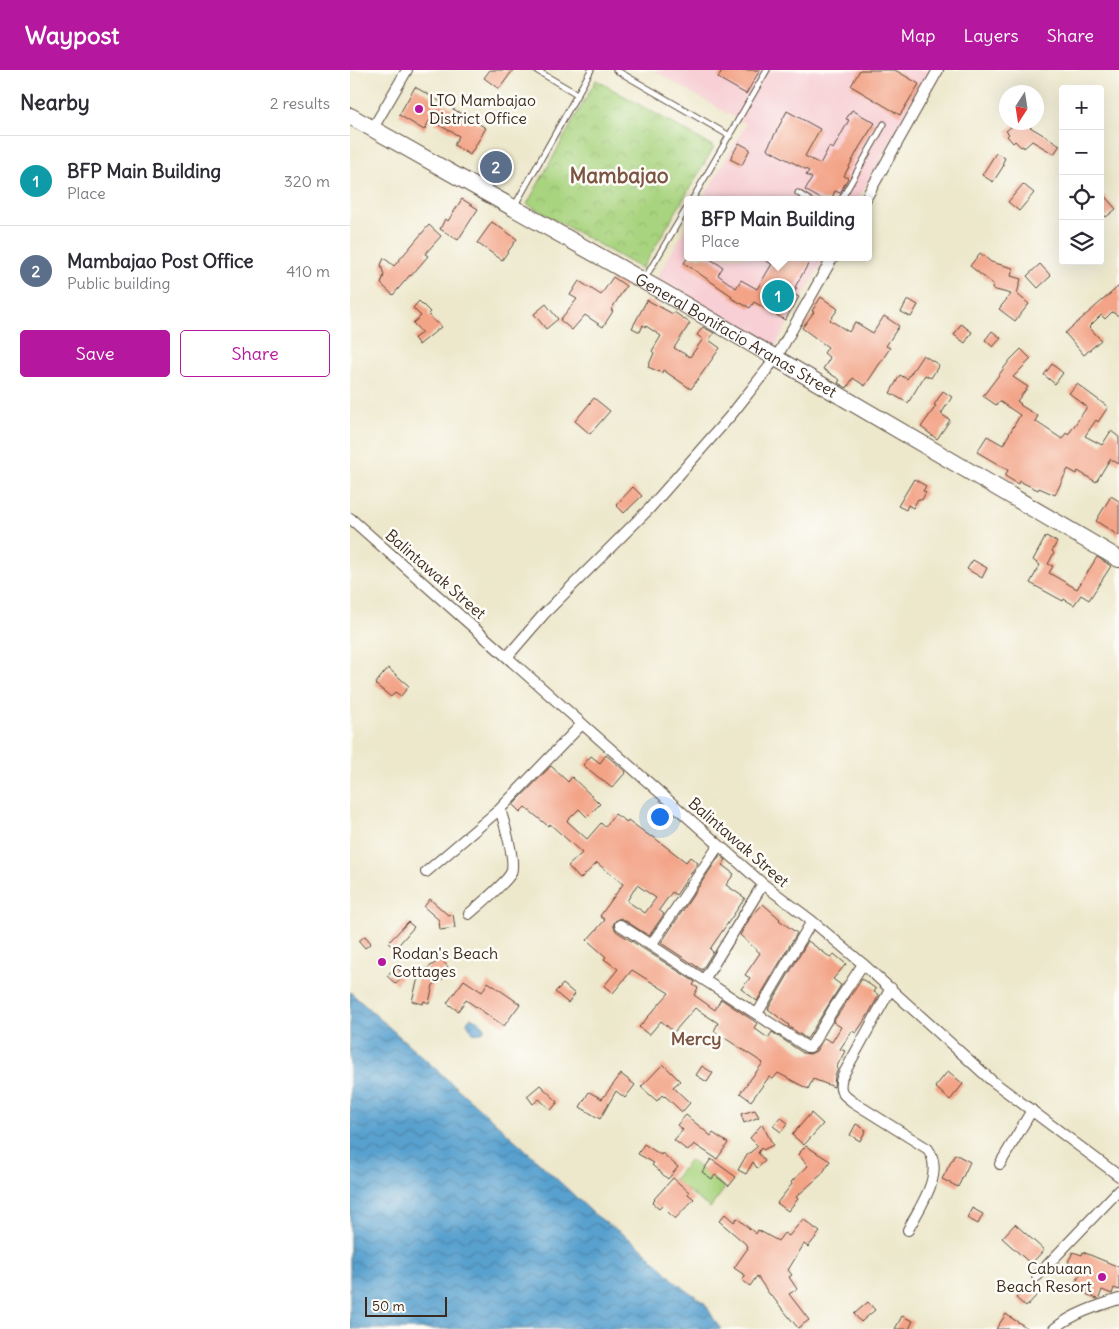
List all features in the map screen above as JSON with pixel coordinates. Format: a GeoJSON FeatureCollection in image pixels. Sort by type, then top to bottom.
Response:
{"type":"FeatureCollection","features":[{"type":"Feature","properties":{"kind":"main road","name":"General Bonifacio Aranas Street"},"geometry":{"type":"LineString","coordinates":[[350,116],[644,280],[1119,559]]}},
{"type":"Feature","properties":{"kind":"street"},"geometry":{"type":"LineString","coordinates":[[373,128],[407,70]]}},
{"type":"Feature","properties":{"kind":"street"},"geometry":{"type":"LineString","coordinates":[[867,196],[938,70]]}},
{"type":"Feature","properties":{"kind":"street"},"geometry":{"type":"LineString","coordinates":[[507,657],[544,614],[650,509],[732,414],[776,358],[831,261]]}},
{"type":"Feature","properties":{"kind":"street","name":"Balintawak Street"},"geometry":{"type":"LineString","coordinates":[[350,518],[763,884],[812,921],[863,964],[992,1080],[1119,1176]]}},
{"type":"Feature","properties":{"kind":"street"},"geometry":{"type":"LineString","coordinates":[[426,872],[500,809],[582,724]]}},
{"type":"Feature","properties":{"kind":"street"},"geometry":{"type":"LineString","coordinates":[[469,914],[504,882],[511,873],[512,856],[500,809]]}},
{"type":"Feature","properties":{"kind":"street"},"geometry":{"type":"LineString","coordinates":[[650,946],[719,845]]}},
{"type":"Feature","properties":{"kind":"street"},"geometry":{"type":"LineString","coordinates":[[704,980],[763,884]]}},
{"type":"Feature","properties":{"kind":"street"},"geometry":{"type":"LineString","coordinates":[[757,1014],[812,921]]}},
{"type":"Feature","properties":{"kind":"street"},"geometry":{"type":"LineString","coordinates":[[620,925],[807,1047],[814,1043],[863,964]]}},
{"type":"Feature","properties":{"kind":"street"},"geometry":{"type":"LineString","coordinates":[[891,988],[842,1077],[840,1090],[844,1096],[928,1149],[932,1155],[934,1174],[931,1186],[908,1230]]}},
{"type":"Feature","properties":{"kind":"street"},"geometry":{"type":"LineString","coordinates":[[1000,1164],[1032,1110]]}},
{"type":"Feature","properties":{"kind":"street"},"geometry":{"type":"LineString","coordinates":[[1037,1276],[1119,1190]]}},
{"type":"Feature","properties":{"kind":"street"},"geometry":{"type":"LineString","coordinates":[[1054,1329],[1075,1315],[1119,1299]]}},
{"type":"Feature","properties":{"kind":"lane"},"geometry":{"type":"LineString","coordinates":[[536,70],[577,94]]}},
{"type":"Feature","properties":{"kind":"lane"},"geometry":{"type":"LineString","coordinates":[[514,207],[591,70]]}},
{"type":"Feature","properties":{"kind":"lane"},"geometry":{"type":"LineString","coordinates":[[616,70],[730,136]]}},
{"type":"Feature","properties":{"kind":"lane"},"geometry":{"type":"LineString","coordinates":[[694,196],[767,70]]}},
{"type":"Feature","properties":{"kind":"lane"},"geometry":{"type":"LineString","coordinates":[[843,196],[884,124]]}},
{"type":"Feature","properties":{"kind":"lane"},"geometry":{"type":"LineString","coordinates":[[798,193],[803,196]]}},
{"type":"Feature","properties":{"kind":"lane"},"geometry":{"type":"LineString","coordinates":[[644,280],[684,213]]}},
{"type":"Feature","properties":{"kind":"shaded area"},"geometry":{"type":"Polygon","coordinates":[[[653,70],[930,70],[860,196],[704,196],[746,124],[653,70]]]}},
{"type":"Feature","properties":{"kind":"shaded area"},"geometry":{"type":"Polygon","coordinates":[[[684,231],[684,261],[823,261],[774,348],[656,279],[684,231]]]}},
{"type":"Feature","properties":{"kind":"green space"},"geometry":{"type":"Polygon","coordinates":[[[596,80],[714,147],[642,269],[527,204],[596,80]]]}},
{"type":"Feature","properties":{"kind":"green space"},"geometry":{"type":"Polygon","coordinates":[[[690,1160],[725,1188],[710,1208],[674,1180],[690,1160]]]}},
{"type":"Feature","properties":{"kind":"water"},"geometry":{"type":"Polygon","coordinates":[[[350,992],[526,1150],[594,1214],[641,1247],[679,1285],[704,1302],[721,1329],[350,1329],[350,992]]]}},
{"type":"Feature","properties":{"kind":"water"},"geometry":{"type":"Polygon","coordinates":[[[471,1018],[478,1020],[483,1025],[485,1029],[482,1032],[473,1033],[467,1023],[471,1018]]]}},
{"type":"Feature","properties":{"kind":"building"},"geometry":{"type":"Polygon","coordinates":[[[490,70],[513,70],[499,89],[484,78],[490,70]]]}},
{"type":"Feature","properties":{"kind":"building"},"geometry":{"type":"Polygon","coordinates":[[[722,70],[760,70],[746,94],[718,78],[722,70]]]}},
{"type":"Feature","properties":{"kind":"building"},"geometry":{"type":"Polygon","coordinates":[[[860,70],[895,70],[919,84],[900,115],[851,86],[860,70]]]}},
{"type":"Feature","properties":{"kind":"building"},"geometry":{"type":"Polygon","coordinates":[[[415,87],[486,128],[470,155],[454,145],[459,136],[430,120],[424,130],[399,115],[415,87]]]}},
{"type":"Feature","properties":{"kind":"building"},"geometry":{"type":"Polygon","coordinates":[[[852,110],[875,123],[844,176],[848,178],[840,193],[835,191],[833,196],[816,196],[805,190],[812,178],[806,175],[809,171],[767,149],[787,111],[820,129],[805,156],[820,164],[829,147],[833,149],[849,120],[846,119],[852,110]]]}},
{"type":"Feature","properties":{"kind":"building"},"geometry":{"type":"Polygon","coordinates":[[[1035,130],[1059,144],[1059,146],[1054,154],[1032,141],[1024,148],[1015,141],[1013,143],[1007,136],[1009,134],[1006,131],[1035,130]]]}},
{"type":"Feature","properties":{"kind":"building"},"geometry":{"type":"Polygon","coordinates":[[[739,143],[750,149],[742,165],[730,159],[739,143]]]}},
{"type":"Feature","properties":{"kind":"building"},"geometry":{"type":"Polygon","coordinates":[[[996,153],[1005,158],[1002,164],[1004,165],[993,182],[982,175],[996,153]]]}},
{"type":"Feature","properties":{"kind":"building"},"geometry":{"type":"Polygon","coordinates":[[[492,154],[509,165],[500,179],[483,169],[492,154]]]}},
{"type":"Feature","properties":{"kind":"building"},"geometry":{"type":"Polygon","coordinates":[[[1023,184],[1034,193],[1019,211],[1008,202],[1023,184]]]}},
{"type":"Feature","properties":{"kind":"building"},"geometry":{"type":"Polygon","coordinates":[[[1104,196],[1116,209],[1106,217],[1104,215],[1104,196]]]}},
{"type":"Feature","properties":{"kind":"building"},"geometry":{"type":"Polygon","coordinates":[[[462,199],[478,209],[458,240],[440,229],[445,219],[448,221],[462,199]]]}},
{"type":"Feature","properties":{"kind":"building"},"geometry":{"type":"Polygon","coordinates":[[[492,222],[517,239],[502,260],[477,243],[492,222]]]}},
{"type":"Feature","properties":{"kind":"building"},"geometry":{"type":"Polygon","coordinates":[[[429,225],[441,236],[425,254],[428,256],[393,295],[381,284],[384,275],[381,265],[384,258],[394,266],[429,225]]]}},
{"type":"Feature","properties":{"kind":"building"},"geometry":{"type":"Polygon","coordinates":[[[980,253],[991,262],[1013,268],[1011,276],[1021,279],[1017,294],[1029,304],[1015,321],[999,309],[1011,294],[992,289],[993,284],[970,266],[980,253]]]}},
{"type":"Feature","properties":{"kind":"building"},"geometry":{"type":"Polygon","coordinates":[[[685,261],[713,261],[723,267],[718,275],[736,288],[741,280],[757,289],[772,264],[766,261],[810,261],[795,287],[797,288],[793,294],[799,297],[785,320],[754,302],[750,308],[731,298],[732,296],[684,263],[685,261]]]}},
{"type":"Feature","properties":{"kind":"building"},"geometry":{"type":"Polygon","coordinates":[[[1040,264],[1051,276],[1038,288],[1027,276],[1040,264]]]}},
{"type":"Feature","properties":{"kind":"building"},"geometry":{"type":"Polygon","coordinates":[[[613,277],[626,286],[603,327],[585,315],[572,330],[560,320],[577,299],[570,295],[579,281],[601,295],[613,277]]]}},
{"type":"Feature","properties":{"kind":"building"},"geometry":{"type":"Polygon","coordinates":[[[1119,286],[1119,316],[1112,312],[1105,319],[1101,315],[1089,327],[1101,340],[1084,355],[1065,333],[1119,286]]]}},
{"type":"Feature","properties":{"kind":"building"},"geometry":{"type":"Polygon","coordinates":[[[821,297],[838,309],[830,320],[849,332],[855,322],[873,333],[884,316],[899,326],[886,346],[890,348],[865,386],[853,378],[847,388],[838,383],[840,380],[823,369],[830,358],[824,353],[828,347],[802,328],[814,312],[812,311],[821,297]]]}},
{"type":"Feature","properties":{"kind":"building"},"geometry":{"type":"Polygon","coordinates":[[[908,299],[918,305],[911,317],[901,312],[908,299]]]}},
{"type":"Feature","properties":{"kind":"building"},"geometry":{"type":"Polygon","coordinates":[[[647,300],[673,314],[674,312],[690,323],[674,348],[690,357],[703,339],[697,335],[703,327],[714,333],[709,340],[720,348],[691,389],[663,370],[662,373],[648,367],[654,353],[652,351],[661,336],[643,325],[640,332],[632,328],[647,300]]]}},
{"type":"Feature","properties":{"kind":"building"},"geometry":{"type":"Polygon","coordinates":[[[419,301],[430,312],[428,314],[441,327],[419,345],[414,338],[422,333],[413,323],[421,316],[413,308],[419,301]]]}},
{"type":"Feature","properties":{"kind":"building"},"geometry":{"type":"Polygon","coordinates":[[[546,304],[558,319],[546,329],[534,314],[546,304]]]}},
{"type":"Feature","properties":{"kind":"building"},"geometry":{"type":"Polygon","coordinates":[[[961,324],[972,332],[965,343],[954,335],[961,324]]]}},
{"type":"Feature","properties":{"kind":"building"},"geometry":{"type":"Polygon","coordinates":[[[992,331],[1001,338],[993,347],[985,340],[992,331]]]}},
{"type":"Feature","properties":{"kind":"building"},"geometry":{"type":"Polygon","coordinates":[[[1021,349],[1031,359],[1013,377],[1028,387],[1017,401],[1020,405],[1038,416],[1035,421],[1062,439],[1066,433],[1068,435],[1087,407],[1069,393],[1077,384],[1108,407],[1085,436],[1102,445],[1111,431],[1119,437],[1119,464],[1110,459],[1096,482],[1078,471],[1077,474],[1068,469],[1055,495],[1039,488],[1038,490],[1019,481],[1018,484],[1005,476],[1008,470],[977,452],[987,436],[1003,445],[1020,415],[999,401],[996,405],[983,396],[1010,360],[1021,349]]]}},
{"type":"Feature","properties":{"kind":"building"},"geometry":{"type":"Polygon","coordinates":[[[923,355],[939,365],[931,378],[925,375],[908,403],[890,393],[900,375],[907,379],[923,355]]]}},
{"type":"Feature","properties":{"kind":"building"},"geometry":{"type":"Polygon","coordinates":[[[1052,364],[1063,373],[1055,384],[1044,375],[1052,364]]]}},
{"type":"Feature","properties":{"kind":"building"},"geometry":{"type":"Polygon","coordinates":[[[943,391],[952,397],[941,414],[950,420],[937,439],[921,427],[936,406],[934,405],[943,391]]]}},
{"type":"Feature","properties":{"kind":"building"},"geometry":{"type":"Polygon","coordinates":[[[594,398],[610,411],[590,434],[575,421],[594,398]]]}},
{"type":"Feature","properties":{"kind":"building"},"geometry":{"type":"Polygon","coordinates":[[[914,479],[926,486],[923,491],[926,492],[922,500],[918,499],[913,508],[908,505],[906,510],[898,506],[914,479]]]}},
{"type":"Feature","properties":{"kind":"building"},"geometry":{"type":"Polygon","coordinates":[[[633,487],[642,496],[624,513],[616,505],[633,487]]]}},
{"type":"Feature","properties":{"kind":"building"},"geometry":{"type":"Polygon","coordinates":[[[1111,496],[1119,501],[1119,536],[1096,521],[1111,496]]]}},
{"type":"Feature","properties":{"kind":"building"},"geometry":{"type":"Polygon","coordinates":[[[1046,536],[1057,542],[1048,564],[1053,566],[1049,573],[1077,589],[1097,557],[1111,566],[1089,600],[1081,595],[1074,605],[1030,583],[1040,565],[1033,560],[1046,536]]]}},
{"type":"Feature","properties":{"kind":"building"},"geometry":{"type":"Polygon","coordinates":[[[973,560],[987,568],[982,578],[967,569],[973,560]]]}},
{"type":"Feature","properties":{"kind":"building"},"geometry":{"type":"Polygon","coordinates":[[[388,668],[409,686],[401,696],[395,692],[391,697],[375,684],[388,668]]]}},
{"type":"Feature","properties":{"kind":"building"},"geometry":{"type":"Polygon","coordinates":[[[606,755],[626,772],[612,788],[583,765],[591,756],[600,763],[606,755]]]}},
{"type":"Feature","properties":{"kind":"building"},"geometry":{"type":"Polygon","coordinates":[[[551,766],[568,782],[572,777],[600,804],[587,817],[579,809],[567,821],[587,839],[601,823],[605,827],[615,814],[652,836],[686,862],[690,857],[698,863],[676,895],[672,892],[659,910],[664,914],[649,936],[621,918],[615,921],[613,925],[616,931],[695,982],[693,985],[698,988],[694,995],[715,1010],[721,999],[757,1023],[754,1028],[768,1038],[772,1032],[803,1053],[810,1054],[816,1051],[824,1038],[832,1042],[841,1027],[833,1022],[862,979],[876,989],[874,992],[879,995],[868,1015],[856,1033],[852,1031],[840,1049],[845,1051],[836,1068],[838,1069],[835,1075],[834,1087],[813,1079],[808,1089],[778,1073],[773,1079],[769,1077],[751,1101],[740,1093],[763,1063],[714,1031],[718,1023],[695,1008],[674,1032],[661,1021],[649,1035],[639,1027],[669,993],[632,970],[613,993],[604,986],[618,969],[604,959],[606,957],[587,940],[605,920],[600,916],[623,884],[597,863],[580,879],[568,866],[582,853],[550,824],[548,826],[525,807],[520,812],[513,805],[551,766]],[[637,885],[627,901],[645,913],[656,898],[637,885]]]}},
{"type":"Feature","properties":{"kind":"building"},"geometry":{"type":"Polygon","coordinates":[[[720,855],[726,860],[722,865],[734,874],[726,885],[745,898],[710,949],[713,952],[702,970],[661,943],[720,855]]]}},
{"type":"Feature","properties":{"kind":"building"},"geometry":{"type":"Polygon","coordinates":[[[430,899],[448,915],[453,914],[455,928],[440,930],[439,920],[424,907],[430,899]]]}},
{"type":"Feature","properties":{"kind":"building"},"geometry":{"type":"Polygon","coordinates":[[[763,904],[779,920],[797,933],[757,1001],[741,989],[750,978],[745,975],[760,953],[740,935],[750,918],[763,904]]]}},
{"type":"Feature","properties":{"kind":"building"},"geometry":{"type":"Polygon","coordinates":[[[408,922],[414,927],[395,949],[388,943],[408,922]]]}},
{"type":"Feature","properties":{"kind":"building"},"geometry":{"type":"Polygon","coordinates":[[[365,936],[371,943],[365,948],[359,941],[365,936]]]}},
{"type":"Feature","properties":{"kind":"building"},"geometry":{"type":"Polygon","coordinates":[[[808,941],[831,958],[834,954],[846,964],[833,979],[841,985],[807,1039],[768,1009],[808,941]]]}},
{"type":"Feature","properties":{"kind":"building"},"geometry":{"type":"Polygon","coordinates":[[[441,959],[448,967],[441,973],[444,978],[433,985],[429,1003],[424,1001],[423,1004],[412,1001],[419,974],[441,959]]]}},
{"type":"Feature","properties":{"kind":"building"},"geometry":{"type":"Polygon","coordinates":[[[395,967],[404,974],[396,984],[387,976],[395,967]]]}},
{"type":"Feature","properties":{"kind":"building"},"geometry":{"type":"Polygon","coordinates":[[[464,980],[482,992],[488,982],[520,1004],[504,1026],[466,1000],[458,1011],[447,1003],[464,980]]]}},
{"type":"Feature","properties":{"kind":"building"},"geometry":{"type":"Polygon","coordinates":[[[563,984],[575,994],[568,1003],[555,992],[563,984]]]}},
{"type":"Feature","properties":{"kind":"building"},"geometry":{"type":"Polygon","coordinates":[[[663,1064],[680,1081],[673,1087],[690,1103],[682,1112],[665,1096],[662,1095],[657,1101],[641,1087],[663,1064]]]}},
{"type":"Feature","properties":{"kind":"building"},"geometry":{"type":"Polygon","coordinates":[[[702,1066],[713,1073],[707,1082],[696,1075],[702,1066]]]}},
{"type":"Feature","properties":{"kind":"building"},"geometry":{"type":"Polygon","coordinates":[[[948,1071],[963,1084],[950,1100],[935,1087],[948,1071]]]}},
{"type":"Feature","properties":{"kind":"building"},"geometry":{"type":"Polygon","coordinates":[[[621,1074],[635,1085],[625,1098],[616,1091],[600,1119],[580,1107],[589,1092],[602,1099],[621,1074]]]}},
{"type":"Feature","properties":{"kind":"building"},"geometry":{"type":"Polygon","coordinates":[[[540,1085],[558,1102],[551,1110],[539,1099],[533,1104],[527,1096],[540,1085]]]}},
{"type":"Feature","properties":{"kind":"building"},"geometry":{"type":"Polygon","coordinates":[[[755,1110],[759,1117],[744,1123],[741,1114],[755,1110]]]}},
{"type":"Feature","properties":{"kind":"building"},"geometry":{"type":"Polygon","coordinates":[[[811,1113],[823,1124],[804,1145],[792,1135],[811,1113]]]}},
{"type":"Feature","properties":{"kind":"building"},"geometry":{"type":"Polygon","coordinates":[[[686,1115],[711,1136],[713,1133],[728,1143],[717,1159],[694,1144],[688,1151],[674,1140],[683,1130],[677,1125],[686,1115]]]}},
{"type":"Feature","properties":{"kind":"building"},"geometry":{"type":"Polygon","coordinates":[[[780,1117],[788,1123],[781,1132],[773,1126],[780,1117]]]}},
{"type":"Feature","properties":{"kind":"building"},"geometry":{"type":"Polygon","coordinates":[[[762,1124],[773,1145],[763,1150],[761,1148],[758,1153],[765,1161],[757,1168],[753,1162],[746,1174],[738,1170],[746,1156],[758,1146],[750,1138],[762,1124]]]}},
{"type":"Feature","properties":{"kind":"building"},"geometry":{"type":"Polygon","coordinates":[[[856,1124],[866,1130],[860,1141],[850,1135],[856,1124]]]}},
{"type":"Feature","properties":{"kind":"building"},"geometry":{"type":"Polygon","coordinates":[[[644,1144],[661,1155],[662,1153],[678,1167],[668,1179],[652,1165],[654,1163],[638,1154],[644,1144]]]}},
{"type":"Feature","properties":{"kind":"building"},"geometry":{"type":"Polygon","coordinates":[[[806,1146],[830,1161],[822,1174],[796,1197],[798,1199],[788,1211],[777,1203],[792,1184],[791,1182],[808,1166],[798,1154],[806,1146]]]}},
{"type":"Feature","properties":{"kind":"building"},"geometry":{"type":"Polygon","coordinates":[[[955,1154],[970,1162],[958,1187],[942,1179],[955,1154]]]}},
{"type":"Feature","properties":{"kind":"building"},"geometry":{"type":"Polygon","coordinates":[[[711,1159],[736,1177],[729,1186],[715,1175],[712,1179],[702,1172],[711,1159]]]}},
{"type":"Feature","properties":{"kind":"building"},"geometry":{"type":"Polygon","coordinates":[[[673,1178],[694,1199],[675,1219],[662,1206],[659,1209],[652,1203],[673,1178]]]}},
{"type":"Feature","properties":{"kind":"building"},"geometry":{"type":"Polygon","coordinates":[[[972,1208],[983,1214],[978,1224],[967,1218],[972,1208]]]}},
{"type":"Feature","properties":{"kind":"building"},"geometry":{"type":"Polygon","coordinates":[[[725,1214],[734,1222],[737,1218],[756,1234],[758,1230],[778,1241],[784,1233],[789,1236],[803,1219],[820,1232],[808,1247],[804,1244],[788,1270],[792,1275],[789,1277],[797,1289],[789,1294],[809,1320],[798,1328],[770,1295],[757,1276],[750,1286],[742,1280],[746,1276],[734,1268],[748,1246],[719,1221],[725,1214]]]}},
{"type":"Feature","properties":{"kind":"building"},"geometry":{"type":"Polygon","coordinates":[[[1015,1224],[1044,1250],[1031,1264],[1002,1238],[1015,1224]]]}},
{"type":"Feature","properties":{"kind":"building"},"geometry":{"type":"Polygon","coordinates":[[[1073,1252],[1082,1255],[1083,1252],[1119,1267],[1119,1290],[1114,1288],[1112,1294],[1102,1290],[1097,1299],[1084,1293],[1085,1290],[1075,1285],[1082,1269],[1068,1262],[1073,1252]]]}},
{"type":"Feature","properties":{"kind":"building"},"geometry":{"type":"Polygon","coordinates":[[[1027,1286],[1037,1295],[1026,1307],[1016,1298],[1027,1286]]]}},
{"type":"Feature","properties":{"kind":"building"},"geometry":{"type":"Polygon","coordinates":[[[868,1302],[875,1310],[861,1322],[854,1314],[868,1302]]]}},
{"type":"Feature","properties":{"kind":"building"},"geometry":{"type":"Polygon","coordinates":[[[1006,1314],[1010,1317],[1029,1329],[996,1329],[1006,1314]]]}},
{"type":"Feature","properties":{"kind":"building"},"geometry":{"type":"Polygon","coordinates":[[[902,1316],[913,1321],[909,1329],[895,1329],[902,1316]]]}},
{"type":"Feature","properties":{"kind":"place","name":"LTO Mambajao District Office"},"geometry":{"type":"Point","coordinates":[419,109]}},
{"type":"Feature","properties":{"kind":"place","name":"Mambajao Post Office"},"geometry":{"type":"Point","coordinates":[496,167]}},
{"type":"Feature","properties":{"kind":"place","name":"BFP Main Building"},"geometry":{"type":"Point","coordinates":[778,296]}},
{"type":"Feature","properties":{"kind":"place","name":"Rodan's Beach Cottages"},"geometry":{"type":"Point","coordinates":[382,962]}},
{"type":"Feature","properties":{"kind":"place","name":"Cabuaan Beach Resort"},"geometry":{"type":"Point","coordinates":[1102,1277]}},
{"type":"Feature","properties":{"kind":"district","name":"Mambajao"},"geometry":{"type":"Point","coordinates":[619,176]}},
{"type":"Feature","properties":{"kind":"district","name":"Mercy"},"geometry":{"type":"Point","coordinates":[696,1039]}}]}
